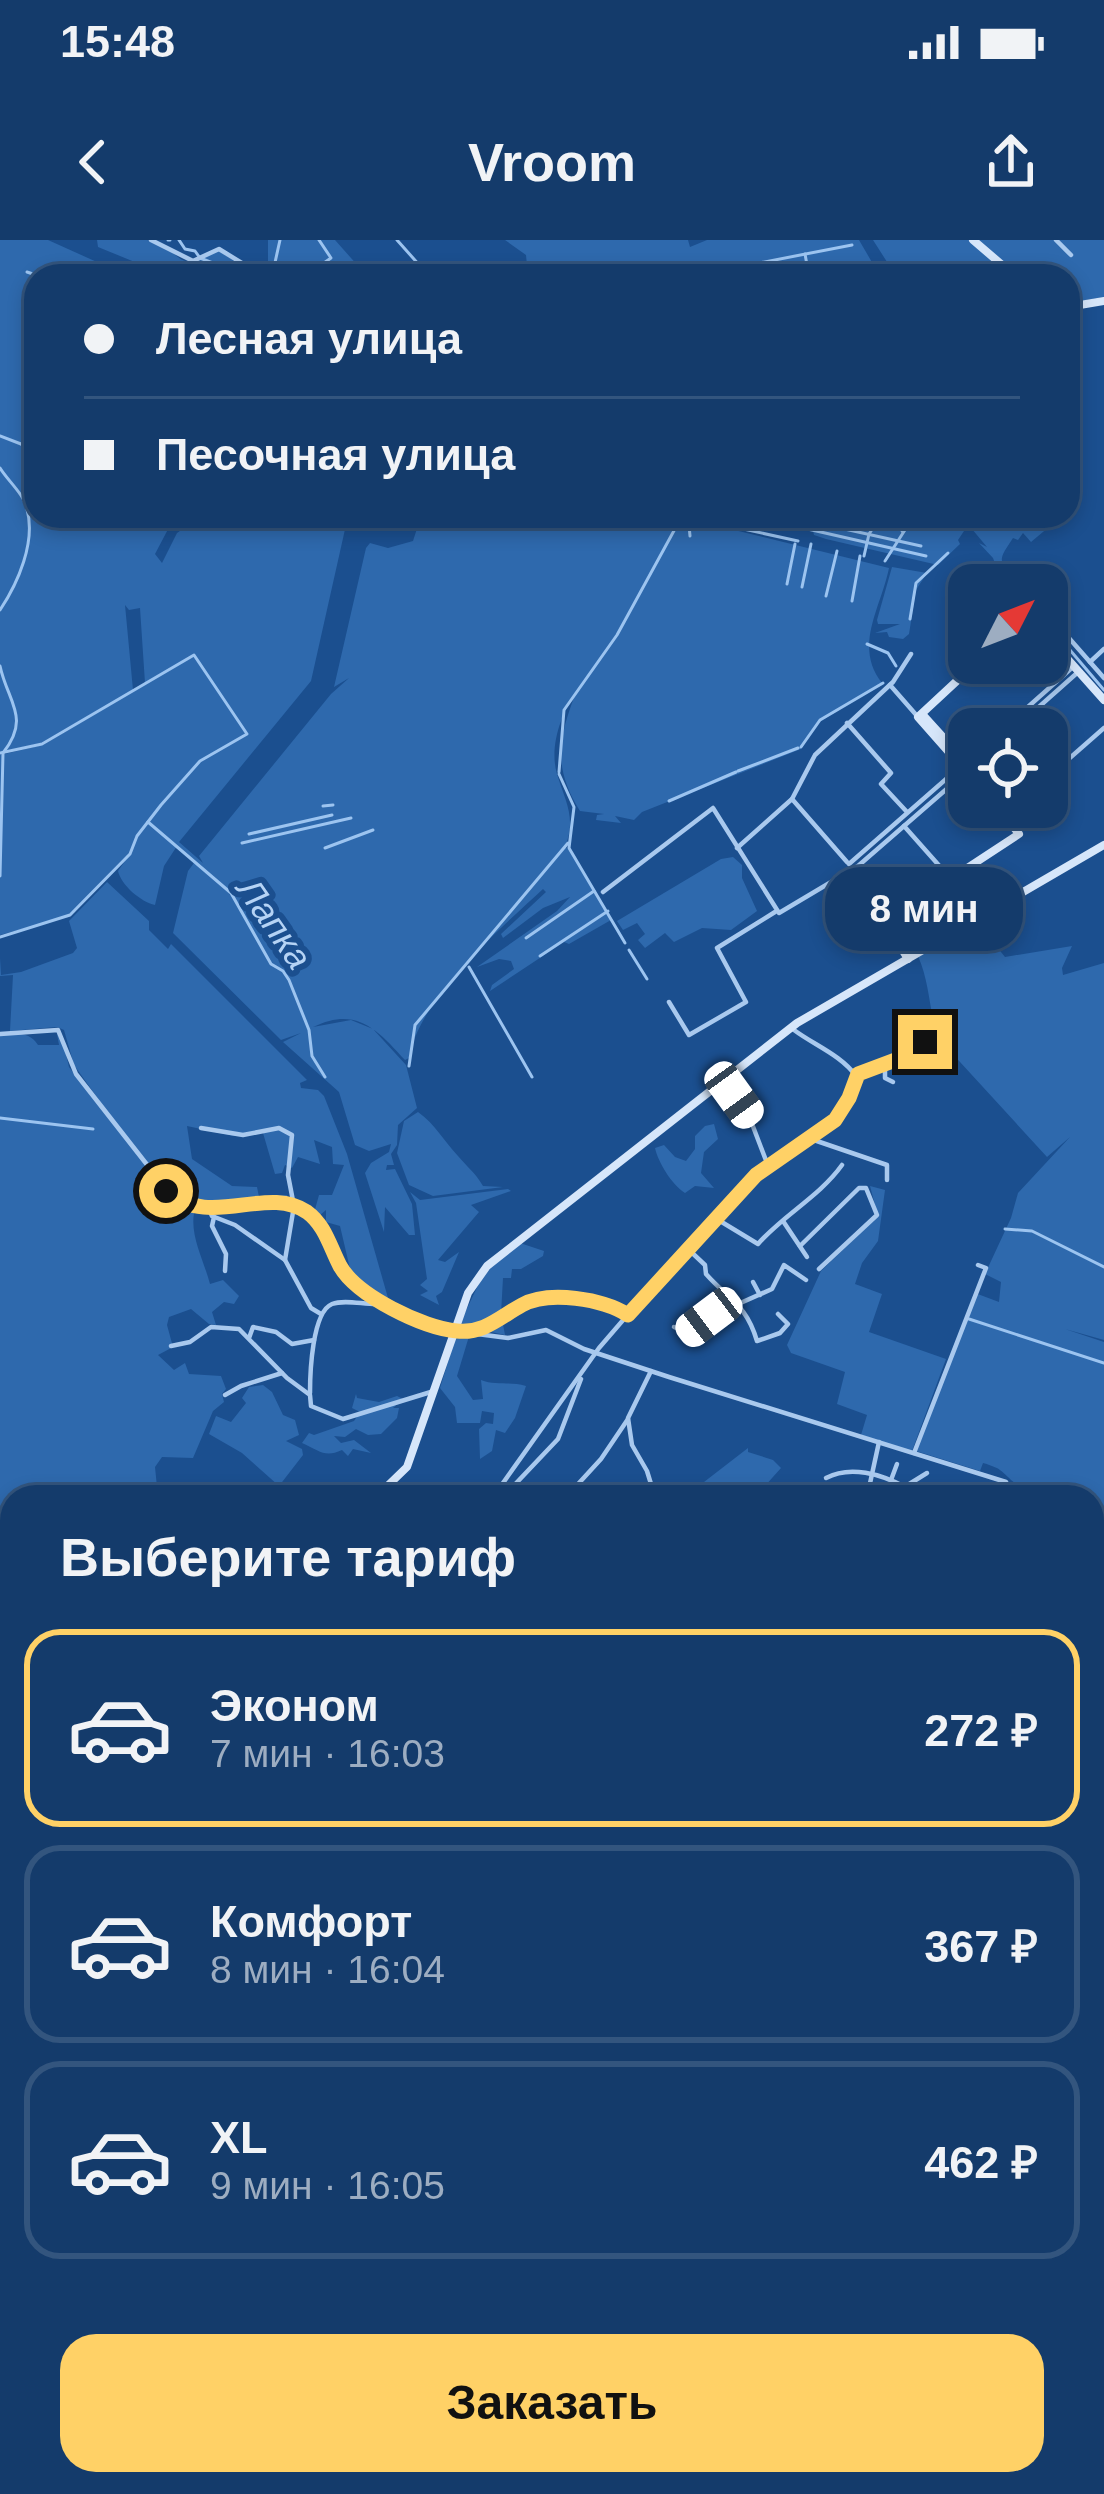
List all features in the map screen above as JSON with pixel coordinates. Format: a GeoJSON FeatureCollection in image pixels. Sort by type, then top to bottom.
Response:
{"type":"FeatureCollection","features":[{"type":"Feature","properties":{"kind":"main road"},"geometry":{"type":"LineString","coordinates":[[973,240],[1001,264]]}},
{"type":"Feature","properties":{"kind":"main road"},"geometry":{"type":"LineString","coordinates":[[1068,659],[1104,700]]}},
{"type":"Feature","properties":{"kind":"main road"},"geometry":{"type":"LineString","coordinates":[[948,746],[920,715],[953,684]]}},
{"type":"Feature","properties":{"kind":"main road"},"geometry":{"type":"LineString","coordinates":[[388,1485],[407,1467],[468,1293],[487,1266],[792,1027],[892,967],[904,950],[885,918],[951,879],[1019,832],[1017,828]]}},
{"type":"Feature","properties":{"kind":"main road"},"geometry":{"type":"LineString","coordinates":[[849,993],[904,950],[933,944],[1104,846]]}},
{"type":"Feature","properties":{"kind":"street"},"geometry":{"type":"LineString","coordinates":[[152,240],[193,261],[219,248],[244,264]]}},
{"type":"Feature","properties":{"kind":"street"},"geometry":{"type":"LineString","coordinates":[[1057,240],[1071,255]]}},
{"type":"Feature","properties":{"kind":"street"},"geometry":{"type":"LineString","coordinates":[[1068,637],[1104,678]]}},
{"type":"Feature","properties":{"kind":"street"},"geometry":{"type":"LineString","coordinates":[[1090,662],[1104,649]]}},
{"type":"Feature","properties":{"kind":"street"},"geometry":{"type":"LineString","coordinates":[[737,848],[792,799],[814,757],[890,685],[911,654]]}},
{"type":"Feature","properties":{"kind":"street"},"geometry":{"type":"LineString","coordinates":[[1032,708],[1077,669]]}},
{"type":"Feature","properties":{"kind":"street"},"geometry":{"type":"LineString","coordinates":[[890,685],[920,715]]}},
{"type":"Feature","properties":{"kind":"street"},"geometry":{"type":"LineString","coordinates":[[847,723],[891,772],[882,786],[951,879]]}},
{"type":"Feature","properties":{"kind":"street"},"geometry":{"type":"LineString","coordinates":[[1068,760],[1104,728]]}},
{"type":"Feature","properties":{"kind":"street"},"geometry":{"type":"LineString","coordinates":[[669,1002],[689,1035],[747,1001],[717,948],[853,865],[948,783]]}},
{"type":"Feature","properties":{"kind":"street"},"geometry":{"type":"LineString","coordinates":[[792,799],[853,865],[885,918]]}},
{"type":"Feature","properties":{"kind":"street"},"geometry":{"type":"LineString","coordinates":[[603,892],[713,808],[776,912]]}},
{"type":"Feature","properties":{"kind":"street"},"geometry":{"type":"LineString","coordinates":[[853,865],[907,818]]}},
{"type":"Feature","properties":{"kind":"street"},"geometry":{"type":"LineString","coordinates":[[792,1027],[856,1076]]}},
{"type":"Feature","properties":{"kind":"street"},"geometry":{"type":"LineString","coordinates":[[0,1034],[53,1028],[62,1033],[76,1074],[166,1191],[209,1209],[294,1206],[316,1221],[345,1274],[379,1304]]}},
{"type":"Feature","properties":{"kind":"street"},"geometry":{"type":"LineString","coordinates":[[506,1485],[551,1411],[688,1249],[769,1166],[838,1117],[856,1076],[906,1056],[933,1038]]}},
{"type":"Feature","properties":{"kind":"street"},"geometry":{"type":"LineString","coordinates":[[885,1064],[884,1078],[893,1082]]}},
{"type":"Feature","properties":{"kind":"street"},"geometry":{"type":"LineString","coordinates":[[720,1081],[749,1116],[769,1166]]}},
{"type":"Feature","properties":{"kind":"street"},"geometry":{"type":"LineString","coordinates":[[201,1128],[243,1135],[272,1129],[294,1137],[288,1175],[294,1206],[285,1261]]}},
{"type":"Feature","properties":{"kind":"street"},"geometry":{"type":"LineString","coordinates":[[808,1138],[887,1165],[887,1180]]}},
{"type":"Feature","properties":{"kind":"street"},"geometry":{"type":"LineString","coordinates":[[720,1220],[758,1244],[842,1165]]}},
{"type":"Feature","properties":{"kind":"street"},"geometry":{"type":"LineString","coordinates":[[800,1246],[862,1186],[871,1195],[877,1215],[819,1269]]}},
{"type":"Feature","properties":{"kind":"street"},"geometry":{"type":"LineString","coordinates":[[209,1209],[214,1217],[236,1225],[285,1261],[311,1308],[321,1314]]}},
{"type":"Feature","properties":{"kind":"street"},"geometry":{"type":"LineString","coordinates":[[214,1217],[212,1226],[226,1254],[225,1271]]}},
{"type":"Feature","properties":{"kind":"street"},"geometry":{"type":"LineString","coordinates":[[783,1221],[807,1257]]}},
{"type":"Feature","properties":{"kind":"street"},"geometry":{"type":"LineString","coordinates":[[688,1249],[708,1268],[706,1274],[740,1304],[757,1341],[781,1334],[788,1324],[778,1314]]}},
{"type":"Feature","properties":{"kind":"street"},"geometry":{"type":"LineString","coordinates":[[674,1327],[688,1333],[709,1317],[772,1289],[784,1265],[806,1280]]}},
{"type":"Feature","properties":{"kind":"street"},"geometry":{"type":"LineString","coordinates":[[914,1453],[986,1268],[978,1265]]}},
{"type":"Feature","properties":{"kind":"street"},"geometry":{"type":"LineString","coordinates":[[753,1282],[760,1295]]}},
{"type":"Feature","properties":{"kind":"street"},"geometry":{"type":"LineString","coordinates":[[434,1390],[343,1419],[310,1406],[314,1340],[321,1314],[335,1303],[379,1304],[454,1331],[487,1328],[537,1299],[599,1303],[628,1315]]}},
{"type":"Feature","properties":{"kind":"street"},"geometry":{"type":"LineString","coordinates":[[698,1306],[709,1317]]}},
{"type":"Feature","properties":{"kind":"street"},"geometry":{"type":"LineString","coordinates":[[171,1346],[190,1342],[212,1327],[231,1327],[310,1395]]}},
{"type":"Feature","properties":{"kind":"street"},"geometry":{"type":"LineString","coordinates":[[249,1338],[253,1327],[276,1332],[292,1344],[314,1340]]}},
{"type":"Feature","properties":{"kind":"street"},"geometry":{"type":"LineString","coordinates":[[470,1331],[508,1338],[542,1330],[596,1353],[1007,1485]]}},
{"type":"Feature","properties":{"kind":"street"},"geometry":{"type":"LineString","coordinates":[[577,1485],[628,1418],[651,1371]]}},
{"type":"Feature","properties":{"kind":"street"},"geometry":{"type":"LineString","coordinates":[[225,1395],[282,1373]]}},
{"type":"Feature","properties":{"kind":"street"},"geometry":{"type":"LineString","coordinates":[[510,1485],[558,1439],[583,1374]]}},
{"type":"Feature","properties":{"kind":"street"},"geometry":{"type":"LineString","coordinates":[[628,1418],[632,1445],[651,1485]]}},
{"type":"Feature","properties":{"kind":"street"},"geometry":{"type":"LineString","coordinates":[[870,1485],[879,1444]]}},
{"type":"Feature","properties":{"kind":"street"},"geometry":{"type":"LineString","coordinates":[[891,1480],[897,1464]]}},
{"type":"Feature","properties":{"kind":"street"},"geometry":{"type":"LineString","coordinates":[[826,1478],[842,1470],[900,1485]]}},
{"type":"Feature","properties":{"kind":"street"},"geometry":{"type":"LineString","coordinates":[[907,1485],[927,1473]]}},
{"type":"Feature","properties":{"kind":"shaded area"},"geometry":{"type":"Polygon","coordinates":[[[0,240],[48,240],[101,264],[24,264],[24,528],[169,528],[155,554],[162,563],[184,528],[345,528],[311,681],[179,842],[203,863],[199,856],[349,678],[334,687],[370,543],[388,548],[413,541],[417,528],[726,528],[889,568],[869,641],[882,683],[818,723],[801,749],[642,812],[634,820],[615,816],[621,823],[596,820],[604,814],[580,811],[571,794],[561,750],[576,692],[561,720],[554,753],[570,818],[565,847],[611,920],[569,944],[564,942],[490,991],[514,969],[511,961],[499,959],[477,967],[570,897],[543,908],[503,938],[501,934],[546,892],[543,889],[444,989],[416,1035],[409,1058],[405,1060],[373,1029],[406,1065],[417,1108],[398,1125],[397,1145],[391,1154],[394,1165],[387,1165],[386,1170],[395,1169],[412,1204],[415,1235],[409,1235],[385,1207],[384,1232],[365,1173],[389,1152],[391,1144],[369,1151],[355,1145],[339,1092],[283,1042],[301,1033],[281,1040],[173,933],[194,863],[177,846],[164,866],[155,905],[123,882],[118,871],[125,861],[66,917],[0,935],[0,755],[43,745],[175,667],[145,683],[140,608],[129,610],[125,605],[133,690],[41,743],[0,752],[0,240]],[[342,1019],[313,1027],[351,1020],[372,1029],[354,1020],[342,1019]]]}},
{"type":"Feature","properties":{"kind":"shaded area"},"geometry":{"type":"Polygon","coordinates":[[[97,240],[147,240],[185,261],[217,250],[240,264],[140,264],[98,247],[97,240]]]}},
{"type":"Feature","properties":{"kind":"shaded area"},"geometry":{"type":"Polygon","coordinates":[[[268,240],[335,240],[356,264],[268,264],[268,240]]]}},
{"type":"Feature","properties":{"kind":"shaded area"},"geometry":{"type":"Polygon","coordinates":[[[505,240],[688,240],[690,247],[707,240],[859,240],[873,264],[527,264],[526,255],[505,240]]]}},
{"type":"Feature","properties":{"kind":"shaded area"},"geometry":{"type":"Polygon","coordinates":[[[873,240],[971,240],[998,264],[888,264],[873,240]]]}},
{"type":"Feature","properties":{"kind":"shaded area"},"geometry":{"type":"Polygon","coordinates":[[[976,240],[1104,240],[1104,297],[1080,301],[1080,264],[1006,264],[976,240]]]}},
{"type":"Feature","properties":{"kind":"shaded area"},"geometry":{"type":"Polygon","coordinates":[[[971,528],[1048,528],[1031,542],[1023,533],[1018,540],[1013,538],[1004,552],[1004,564],[995,564],[979,543],[987,547],[971,528]]]}},
{"type":"Feature","properties":{"kind":"shaded area"},"geometry":{"type":"Polygon","coordinates":[[[813,531],[964,531],[960,544],[938,565],[814,535],[813,531]]]}},
{"type":"Feature","properties":{"kind":"shaded area"},"geometry":{"type":"Polygon","coordinates":[[[892,567],[927,573],[916,590],[909,634],[903,639],[875,633],[900,624],[878,624],[877,620],[892,567]]]}},
{"type":"Feature","properties":{"kind":"shaded area"},"geometry":{"type":"Polygon","coordinates":[[[733,857],[742,865],[742,878],[757,911],[731,930],[702,928],[674,942],[665,933],[645,948],[638,940],[645,934],[637,923],[623,930],[617,921],[721,859],[733,857]]]}},
{"type":"Feature","properties":{"kind":"shaded area"},"geometry":{"type":"Polygon","coordinates":[[[107,882],[149,921],[149,930],[168,949],[171,944],[307,1080],[300,1083],[301,1088],[318,1090],[324,1096],[347,1154],[390,1305],[372,1296],[351,1273],[340,1226],[326,1222],[326,1210],[319,1216],[314,1213],[319,1195],[332,1195],[344,1165],[333,1164],[332,1147],[314,1140],[320,1164],[298,1157],[292,1168],[285,1165],[282,1173],[275,1174],[263,1133],[234,1136],[187,1126],[192,1159],[232,1186],[257,1187],[259,1197],[287,1195],[288,1199],[287,1203],[196,1205],[195,1235],[210,1284],[223,1280],[239,1296],[234,1304],[224,1302],[212,1312],[216,1325],[191,1309],[169,1317],[173,1347],[158,1355],[174,1370],[185,1363],[189,1374],[221,1376],[226,1389],[224,1402],[213,1411],[193,1458],[162,1457],[155,1467],[157,1485],[0,1485],[0,1035],[21,1034],[38,1045],[59,1045],[57,1034],[61,1033],[69,1067],[96,1103],[99,1100],[74,1065],[64,1030],[10,1031],[13,975],[0,976],[0,958],[1,975],[73,953],[77,948],[69,921],[107,882]]]}},
{"type":"Feature","properties":{"kind":"shaded area"},"geometry":{"type":"Polygon","coordinates":[[[977,922],[1005,957],[1072,946],[1063,975],[1104,963],[1104,1340],[1065,1329],[1104,1342],[1104,1485],[1019,1485],[990,1465],[983,1463],[980,1471],[916,1451],[975,1293],[999,1302],[1001,1282],[985,1274],[1018,1193],[1070,1137],[1047,1157],[938,1038],[918,956],[977,922]]]}},
{"type":"Feature","properties":{"kind":"shaded area"},"geometry":{"type":"Polygon","coordinates":[[[418,1112],[483,1186],[503,1187],[433,1196],[409,1185],[397,1153],[404,1121],[418,1112]]]}},
{"type":"Feature","properties":{"kind":"shaded area"},"geometry":{"type":"Polygon","coordinates":[[[714,1124],[718,1139],[704,1152],[701,1173],[714,1188],[695,1186],[685,1193],[666,1173],[655,1148],[664,1145],[686,1161],[695,1149],[695,1136],[714,1124]]]}},
{"type":"Feature","properties":{"kind":"shaded area"},"geometry":{"type":"Polygon","coordinates":[[[870,1186],[885,1190],[878,1241],[862,1263],[855,1284],[882,1294],[869,1332],[946,1359],[912,1451],[861,1435],[867,1415],[837,1404],[845,1372],[791,1353],[787,1345],[821,1271],[878,1216],[870,1186]]]}},
{"type":"Feature","properties":{"kind":"shaded area"},"geometry":{"type":"Polygon","coordinates":[[[511,1191],[471,1205],[479,1212],[438,1260],[445,1262],[459,1252],[436,1296],[439,1305],[420,1295],[428,1291],[420,1285],[427,1279],[416,1203],[410,1192],[420,1200],[511,1191]]]}},
{"type":"Feature","properties":{"kind":"shaded area"},"geometry":{"type":"Polygon","coordinates":[[[520,1243],[544,1251],[521,1269],[512,1269],[511,1278],[503,1278],[505,1335],[459,1325],[484,1273],[520,1243]]]}},
{"type":"Feature","properties":{"kind":"shaded area"},"geometry":{"type":"Polygon","coordinates":[[[470,1333],[457,1376],[473,1400],[483,1399],[481,1380],[526,1386],[515,1418],[505,1433],[496,1430],[492,1451],[480,1459],[479,1429],[493,1424],[494,1413],[482,1411],[480,1423],[457,1423],[455,1407],[440,1388],[456,1336],[470,1333]]]}},
{"type":"Feature","properties":{"kind":"shaded area"},"geometry":{"type":"Polygon","coordinates":[[[263,1385],[272,1392],[283,1415],[295,1420],[299,1435],[286,1441],[302,1449],[303,1455],[280,1485],[242,1453],[209,1434],[216,1416],[231,1422],[246,1403],[242,1398],[249,1387],[263,1385]]]}},
{"type":"Feature","properties":{"kind":"shaded area"},"geometry":{"type":"Polygon","coordinates":[[[356,1394],[379,1402],[397,1396],[403,1399],[393,1408],[399,1408],[397,1418],[381,1434],[356,1429],[345,1437],[334,1436],[341,1443],[354,1440],[371,1453],[353,1449],[348,1456],[342,1450],[327,1453],[302,1443],[309,1433],[354,1421],[360,1412],[352,1408],[356,1394]]]}},
{"type":"Feature","properties":{"kind":"shaded area"},"geometry":{"type":"Polygon","coordinates":[[[748,1448],[781,1468],[766,1485],[704,1482],[748,1448]]]}},
{"type":"Feature","properties":{"kind":"waterway"},"geometry":{"type":"LineString","coordinates":[[179,240],[185,249],[215,264]]}},
{"type":"Feature","properties":{"kind":"waterway"},"geometry":{"type":"LineString","coordinates":[[275,264],[280,240]]}},
{"type":"Feature","properties":{"kind":"waterway"},"geometry":{"type":"LineString","coordinates":[[319,240],[331,258],[322,264]]}},
{"type":"Feature","properties":{"kind":"waterway"},"geometry":{"type":"LineString","coordinates":[[397,240],[418,264]]}},
{"type":"Feature","properties":{"kind":"waterway"},"geometry":{"type":"LineString","coordinates":[[754,264],[852,245]]}},
{"type":"Feature","properties":{"kind":"waterway"},"geometry":{"type":"LineString","coordinates":[[805,254],[807,264]]}},
{"type":"Feature","properties":{"kind":"waterway"},"geometry":{"type":"LineString","coordinates":[[0,436],[24,447]]}},
{"type":"Feature","properties":{"kind":"waterway","name":"Лапка"},"geometry":{"type":"LineString","coordinates":[[0,468],[24,501]]}},
{"type":"Feature","properties":{"kind":"waterway","name":"Лапка"},"geometry":{"type":"LineString","coordinates":[[0,610],[24,562],[29,528]]}},
{"type":"Feature","properties":{"kind":"waterway"},"geometry":{"type":"LineString","coordinates":[[559,772],[564,710],[617,635],[675,528]]}},
{"type":"Feature","properties":{"kind":"waterway"},"geometry":{"type":"LineString","coordinates":[[689,528],[690,536]]}},
{"type":"Feature","properties":{"kind":"waterway"},"geometry":{"type":"LineString","coordinates":[[738,528],[798,541]]}},
{"type":"Feature","properties":{"kind":"waterway"},"geometry":{"type":"LineString","coordinates":[[803,528],[926,556]]}},
{"type":"Feature","properties":{"kind":"waterway"},"geometry":{"type":"LineString","coordinates":[[840,528],[921,546]]}},
{"type":"Feature","properties":{"kind":"waterway"},"geometry":{"type":"LineString","coordinates":[[864,556],[873,528]]}},
{"type":"Feature","properties":{"kind":"waterway"},"geometry":{"type":"LineString","coordinates":[[900,528],[903,532]]}},
{"type":"Feature","properties":{"kind":"waterway"},"geometry":{"type":"LineString","coordinates":[[885,561],[906,528]]}},
{"type":"Feature","properties":{"kind":"waterway"},"geometry":{"type":"LineString","coordinates":[[787,584],[795,544]]}},
{"type":"Feature","properties":{"kind":"waterway"},"geometry":{"type":"LineString","coordinates":[[802,587],[811,544]]}},
{"type":"Feature","properties":{"kind":"waterway"},"geometry":{"type":"LineString","coordinates":[[826,596],[837,551]]}},
{"type":"Feature","properties":{"kind":"waterway"},"geometry":{"type":"LineString","coordinates":[[910,619],[916,583],[948,553]]}},
{"type":"Feature","properties":{"kind":"waterway"},"geometry":{"type":"LineString","coordinates":[[852,601],[860,556]]}},
{"type":"Feature","properties":{"kind":"waterway"},"geometry":{"type":"LineString","coordinates":[[867,644],[888,653],[896,666]]}},
{"type":"Feature","properties":{"kind":"waterway"},"geometry":{"type":"LineString","coordinates":[[1068,648],[1104,690]]}},
{"type":"Feature","properties":{"kind":"waterway"},"geometry":{"type":"LineString","coordinates":[[0,753],[42,744],[194,655],[247,734],[200,761],[137,836],[130,854],[70,915],[0,937]]}},
{"type":"Feature","properties":{"kind":"waterway"},"geometry":{"type":"LineString","coordinates":[[0,666],[16,719],[3,753],[0,876]]}},
{"type":"Feature","properties":{"kind":"waterway"},"geometry":{"type":"LineString","coordinates":[[801,747],[820,720],[883,683]]}},
{"type":"Feature","properties":{"kind":"waterway"},"geometry":{"type":"LineString","coordinates":[[738,771],[798,748]]}},
{"type":"Feature","properties":{"kind":"waterway"},"geometry":{"type":"LineString","coordinates":[[669,801],[736,772]]}},
{"type":"Feature","properties":{"kind":"waterway"},"geometry":{"type":"LineString","coordinates":[[559,774],[574,807],[569,848],[625,943]]}},
{"type":"Feature","properties":{"kind":"waterway"},"geometry":{"type":"LineString","coordinates":[[323,806],[333,805]]}},
{"type":"Feature","properties":{"kind":"waterway"},"geometry":{"type":"LineString","coordinates":[[249,834],[332,815]]}},
{"type":"Feature","properties":{"kind":"waterway"},"geometry":{"type":"LineString","coordinates":[[242,843],[351,818]]}},
{"type":"Feature","properties":{"kind":"waterway","name":"Лапка"},"geometry":{"type":"LineString","coordinates":[[148,822],[231,893],[271,964],[289,980],[309,1030],[312,1056],[325,1077]]}},
{"type":"Feature","properties":{"kind":"waterway"},"geometry":{"type":"LineString","coordinates":[[325,848],[373,830]]}},
{"type":"Feature","properties":{"kind":"waterway"},"geometry":{"type":"LineString","coordinates":[[409,1066],[415,1025],[568,843]]}},
{"type":"Feature","properties":{"kind":"waterway"},"geometry":{"type":"LineString","coordinates":[[526,938],[594,891]]}},
{"type":"Feature","properties":{"kind":"waterway"},"geometry":{"type":"LineString","coordinates":[[540,956],[608,911]]}},
{"type":"Feature","properties":{"kind":"waterway"},"geometry":{"type":"LineString","coordinates":[[629,950],[647,979]]}},
{"type":"Feature","properties":{"kind":"waterway"},"geometry":{"type":"LineString","coordinates":[[469,967],[532,1077]]}},
{"type":"Feature","properties":{"kind":"waterway"},"geometry":{"type":"LineString","coordinates":[[0,1118],[93,1129]]}},
{"type":"Feature","properties":{"kind":"waterway"},"geometry":{"type":"LineString","coordinates":[[1005,1229],[1032,1231],[1104,1267]]}},
{"type":"Feature","properties":{"kind":"waterway"},"geometry":{"type":"LineString","coordinates":[[969,1319],[1104,1363]]}},
{"type":"Feature","properties":{"kind":"route"},"geometry":{"type":"LineString","coordinates":[[166,1191],[184,1203],[209,1209],[284,1204],[305,1210],[324,1231],[348,1278],[366,1295],[454,1331],[487,1328],[537,1299],[599,1303],[628,1315],[756,1175],[835,1120],[858,1074],[906,1056],[925,1042]]}}]}
